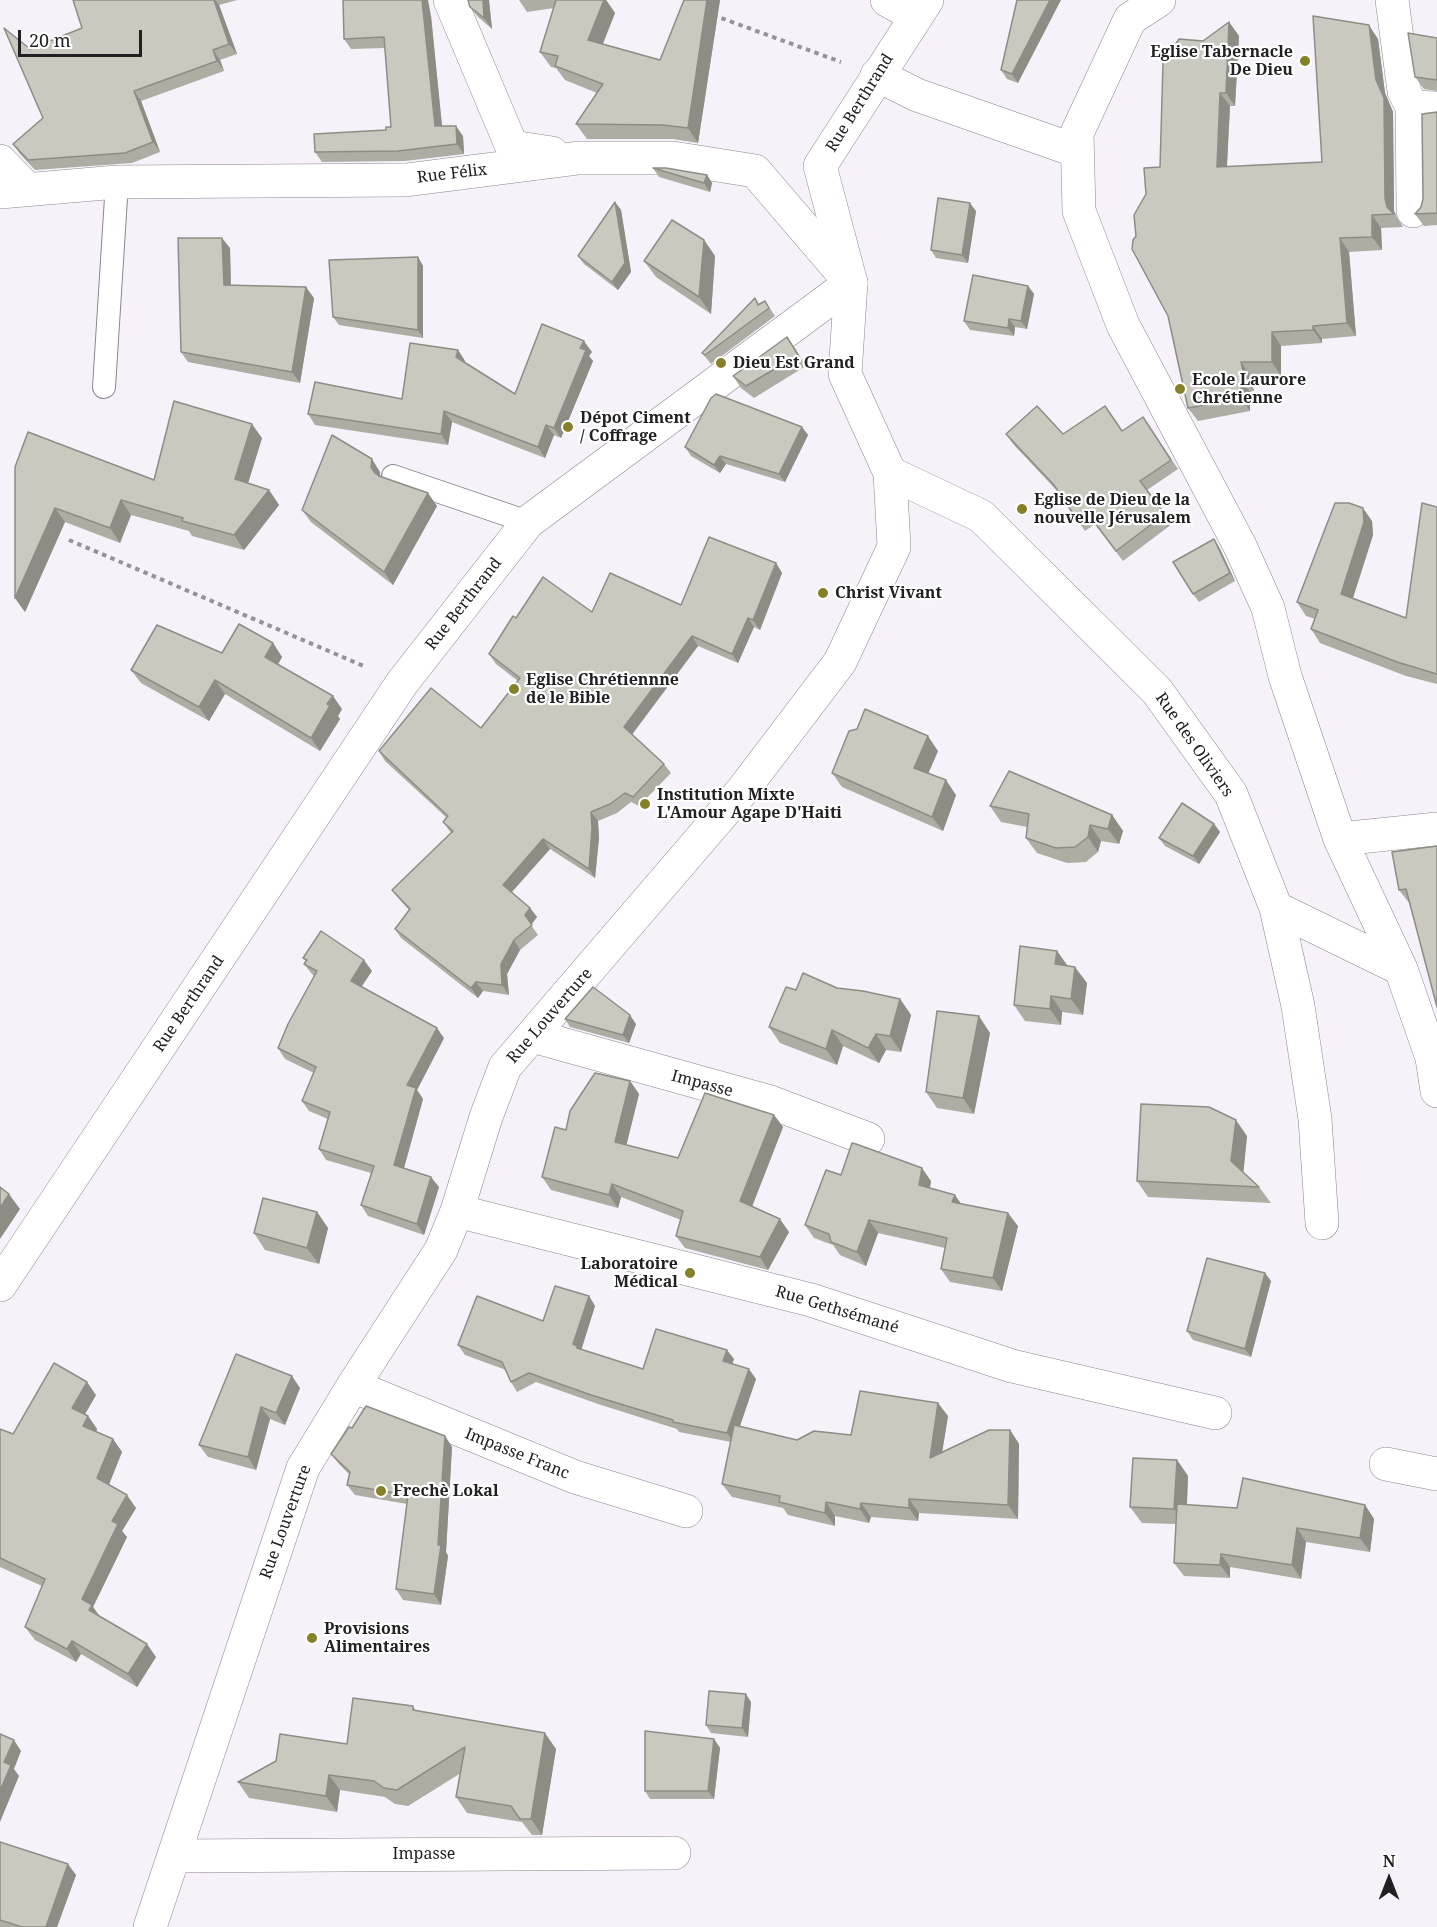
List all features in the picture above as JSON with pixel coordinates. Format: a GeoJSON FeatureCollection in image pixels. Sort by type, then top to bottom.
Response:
{"type":"FeatureCollection","features":[{"type":"Feature","properties":{"kind":"street"},"geometry":{"type":"LineString","coordinates":[[450,0],[512,147],[579,158]]}},
{"type":"Feature","properties":{"kind":"street"},"geometry":{"type":"LineString","coordinates":[[887,0],[921,8]]}},
{"type":"Feature","properties":{"kind":"street"},"geometry":{"type":"LineString","coordinates":[[1159,0],[1130,19],[1077,133],[1079,210],[1123,325],[1240,546],[1268,608],[1285,676],[1340,839],[1401,969],[1432,1058],[1437,1091]]}},
{"type":"Feature","properties":{"kind":"street"},"geometry":{"type":"LineString","coordinates":[[1392,0],[1404,91],[1424,107],[1413,211]]}},
{"type":"Feature","properties":{"kind":"street","name":"Rue Berthrand"},"geometry":{"type":"LineString","coordinates":[[0,1285],[402,683],[528,522],[851,283],[820,166],[921,8]]}},
{"type":"Feature","properties":{"kind":"street"},"geometry":{"type":"LineString","coordinates":[[877,75],[917,95],[1077,151]]}},
{"type":"Feature","properties":{"kind":"street","name":"Rue Félix"},"geometry":{"type":"LineString","coordinates":[[13,190],[117,182],[406,180],[579,158],[673,158],[755,171],[851,283]]}},
{"type":"Feature","properties":{"kind":"street"},"geometry":{"type":"LineString","coordinates":[[0,161],[13,190]]}},
{"type":"Feature","properties":{"kind":"street","name":"Rue Louverture"},"geometry":{"type":"LineString","coordinates":[[150,1927],[303,1468],[441,1250],[457,1211],[486,1117],[506,1067],[742,791],[840,662],[894,547],[890,473],[845,374],[851,283]]}},
{"type":"Feature","properties":{"kind":"street","name":"Rue des Oliviers"},"geometry":{"type":"LineString","coordinates":[[890,473],[981,516],[1157,691],[1231,794],[1276,908],[1298,1006],[1314,1107],[1322,1223]]}},
{"type":"Feature","properties":{"kind":"street"},"geometry":{"type":"LineString","coordinates":[[1340,839],[1437,829]]}},
{"type":"Feature","properties":{"kind":"street"},"geometry":{"type":"LineString","coordinates":[[1276,908],[1401,969]]}},
{"type":"Feature","properties":{"kind":"street","name":"Impasse"},"geometry":{"type":"LineString","coordinates":[[533,1036],[770,1102],[867,1139]]}},
{"type":"Feature","properties":{"kind":"street","name":"Rue Gethsémané"},"geometry":{"type":"LineString","coordinates":[[457,1211],[811,1300],[1012,1366],[1215,1413]]}},
{"type":"Feature","properties":{"kind":"street","name":"Impasse Franc"},"geometry":{"type":"LineString","coordinates":[[353,1386],[575,1477],[686,1511]]}},
{"type":"Feature","properties":{"kind":"street"},"geometry":{"type":"LineString","coordinates":[[1386,1464],[1437,1474]]}},
{"type":"Feature","properties":{"kind":"street","name":"Impasse"},"geometry":{"type":"LineString","coordinates":[[174,1856],[674,1853]]}},
{"type":"Feature","properties":{"kind":"lane"},"geometry":{"type":"LineString","coordinates":[[104,387],[117,182]]}},
{"type":"Feature","properties":{"kind":"lane"},"geometry":{"type":"LineString","coordinates":[[393,476],[528,522]]}},
{"type":"Feature","properties":{"kind":"path"},"geometry":{"type":"LineString","coordinates":[[711,14],[877,75]]}},
{"type":"Feature","properties":{"kind":"path"},"geometry":{"type":"LineString","coordinates":[[69,540],[402,683]]}},
{"type":"Feature","properties":{"kind":"building"},"geometry":{"type":"Polygon","coordinates":[[[73,0],[214,0],[229,44],[213,50],[217,61],[134,91],[153,142],[125,153],[28,160],[13,144],[43,118],[4,28],[30,49],[82,28],[73,0]]]}},
{"type":"Feature","properties":{"kind":"building"},"geometry":{"type":"Polygon","coordinates":[[[343,0],[422,0],[435,126],[456,126],[457,144],[398,151],[315,152],[314,134],[386,130],[386,127],[391,127],[384,37],[344,39],[343,0]]]}},
{"type":"Feature","properties":{"kind":"building"},"geometry":{"type":"Polygon","coordinates":[[[468,0],[483,0],[484,18],[470,7],[468,0]]]}},
{"type":"Feature","properties":{"kind":"building"},"geometry":{"type":"Polygon","coordinates":[[[556,0],[604,0],[588,40],[660,60],[684,0],[707,0],[688,128],[663,125],[576,124],[603,84],[555,66],[558,56],[540,52],[556,0]]]}},
{"type":"Feature","properties":{"kind":"building"},"geometry":{"type":"Polygon","coordinates":[[[1017,0],[1050,0],[1012,74],[1001,70],[1017,0]]]}},
{"type":"Feature","properties":{"kind":"building"},"geometry":{"type":"Polygon","coordinates":[[[1313,16],[1369,25],[1376,80],[1384,98],[1385,198],[1387,207],[1394,214],[1372,215],[1372,237],[1340,238],[1347,323],[1313,326],[1313,330],[1272,332],[1272,362],[1241,362],[1245,378],[1241,379],[1241,398],[1188,408],[1168,316],[1132,249],[1136,236],[1134,215],[1146,194],[1144,168],[1160,167],[1163,63],[1179,39],[1203,41],[1229,22],[1226,93],[1220,93],[1217,167],[1322,162],[1313,16]]]}},
{"type":"Feature","properties":{"kind":"building"},"geometry":{"type":"Polygon","coordinates":[[[1408,33],[1437,38],[1437,80],[1415,77],[1408,33]]]}},
{"type":"Feature","properties":{"kind":"building"},"geometry":{"type":"Polygon","coordinates":[[[1437,112],[1437,213],[1415,214],[1421,207],[1423,199],[1422,114],[1437,112]]]}},
{"type":"Feature","properties":{"kind":"building"},"geometry":{"type":"Polygon","coordinates":[[[653,168],[666,168],[707,175],[704,183],[653,168]]]}},
{"type":"Feature","properties":{"kind":"building"},"geometry":{"type":"Polygon","coordinates":[[[938,198],[970,203],[962,255],[931,250],[938,198]]]}},
{"type":"Feature","properties":{"kind":"building"},"geometry":{"type":"Polygon","coordinates":[[[615,202],[625,263],[612,282],[578,256],[615,202]]]}},
{"type":"Feature","properties":{"kind":"building"},"geometry":{"type":"Polygon","coordinates":[[[672,220],[704,240],[699,297],[644,261],[672,220]]]}},
{"type":"Feature","properties":{"kind":"building"},"geometry":{"type":"Polygon","coordinates":[[[178,238],[222,238],[224,285],[306,287],[292,372],[181,352],[178,238]]]}},
{"type":"Feature","properties":{"kind":"building"},"geometry":{"type":"Polygon","coordinates":[[[418,257],[418,330],[333,317],[329,260],[418,257]]]}},
{"type":"Feature","properties":{"kind":"building"},"geometry":{"type":"Polygon","coordinates":[[[973,275],[1028,286],[1021,321],[1009,319],[1008,328],[964,321],[973,275]]]}},
{"type":"Feature","properties":{"kind":"building"},"geometry":{"type":"Polygon","coordinates":[[[755,298],[758,305],[765,301],[769,308],[705,355],[702,353],[755,298]]]}},
{"type":"Feature","properties":{"kind":"building"},"geometry":{"type":"Polygon","coordinates":[[[542,324],[584,341],[580,348],[586,350],[554,428],[546,425],[538,447],[444,411],[441,434],[308,414],[315,382],[402,399],[410,343],[458,350],[456,357],[515,394],[542,324]]]}},
{"type":"Feature","properties":{"kind":"building"},"geometry":{"type":"Polygon","coordinates":[[[787,337],[798,355],[746,386],[733,376],[787,337]]]}},
{"type":"Feature","properties":{"kind":"building"},"geometry":{"type":"Polygon","coordinates":[[[716,394],[802,427],[779,474],[720,456],[714,465],[685,447],[711,398],[716,394]]]}},
{"type":"Feature","properties":{"kind":"building"},"geometry":{"type":"Polygon","coordinates":[[[174,401],[252,424],[235,479],[269,490],[234,535],[182,521],[183,518],[121,500],[110,528],[55,508],[15,598],[15,467],[28,432],[154,480],[174,401]]]}},
{"type":"Feature","properties":{"kind":"building"},"geometry":{"type":"Polygon","coordinates":[[[1037,406],[1063,434],[1105,406],[1122,431],[1143,417],[1171,460],[1140,481],[1165,514],[1116,551],[1089,515],[1078,521],[1054,485],[1006,434],[1037,406]]]}},
{"type":"Feature","properties":{"kind":"building"},"geometry":{"type":"Polygon","coordinates":[[[332,435],[372,459],[371,467],[379,476],[428,493],[384,572],[302,510],[332,435]]]}},
{"type":"Feature","properties":{"kind":"building"},"geometry":{"type":"Polygon","coordinates":[[[1335,503],[1349,503],[1363,508],[1364,522],[1341,594],[1406,618],[1422,503],[1437,507],[1437,674],[1397,662],[1311,629],[1318,610],[1297,602],[1335,503]]]}},
{"type":"Feature","properties":{"kind":"building"},"geometry":{"type":"Polygon","coordinates":[[[709,537],[776,563],[753,620],[748,618],[732,654],[692,636],[624,727],[664,764],[633,797],[625,793],[610,804],[591,812],[589,869],[543,839],[503,885],[530,908],[525,915],[532,925],[514,940],[501,964],[502,985],[476,982],[471,988],[395,929],[410,909],[392,890],[453,831],[443,822],[448,816],[379,751],[431,688],[481,728],[520,678],[489,654],[513,616],[516,618],[543,577],[592,612],[610,573],[681,605],[709,537]]]}},
{"type":"Feature","properties":{"kind":"building"},"geometry":{"type":"Polygon","coordinates":[[[1214,539],[1230,573],[1193,594],[1173,562],[1214,539]]]}},
{"type":"Feature","properties":{"kind":"building"},"geometry":{"type":"Polygon","coordinates":[[[239,624],[273,643],[265,657],[333,696],[311,738],[215,680],[199,707],[131,670],[157,625],[222,653],[239,624]]]}},
{"type":"Feature","properties":{"kind":"building"},"geometry":{"type":"Polygon","coordinates":[[[865,709],[928,736],[914,768],[946,780],[932,817],[832,773],[849,731],[857,729],[865,709]]]}},
{"type":"Feature","properties":{"kind":"building"},"geometry":{"type":"Polygon","coordinates":[[[1009,771],[1112,815],[1108,829],[1090,825],[1088,837],[1075,847],[1056,848],[1026,838],[1029,814],[990,806],[1009,771]]]}},
{"type":"Feature","properties":{"kind":"building"},"geometry":{"type":"Polygon","coordinates":[[[1182,803],[1214,824],[1193,856],[1159,838],[1182,803]]]}},
{"type":"Feature","properties":{"kind":"building"},"geometry":{"type":"Polygon","coordinates":[[[1437,846],[1437,1007],[1406,889],[1399,890],[1392,852],[1437,846]]]}},
{"type":"Feature","properties":{"kind":"building"},"geometry":{"type":"Polygon","coordinates":[[[321,931],[364,960],[351,981],[437,1028],[407,1085],[416,1088],[394,1165],[431,1177],[417,1224],[361,1205],[374,1166],[319,1149],[330,1112],[302,1101],[316,1067],[278,1048],[288,1024],[317,971],[304,964],[307,960],[303,958],[321,931]]]}},
{"type":"Feature","properties":{"kind":"building"},"geometry":{"type":"Polygon","coordinates":[[[1020,946],[1057,951],[1055,964],[1075,967],[1071,999],[1051,996],[1050,1009],[1014,1005],[1020,946]]]}},
{"type":"Feature","properties":{"kind":"building"},"geometry":{"type":"Polygon","coordinates":[[[803,973],[837,988],[900,999],[890,1036],[876,1034],[868,1048],[832,1030],[826,1049],[769,1027],[786,987],[796,990],[803,973]]]}},
{"type":"Feature","properties":{"kind":"building"},"geometry":{"type":"Polygon","coordinates":[[[593,987],[630,1015],[623,1035],[565,1019],[593,987]]]}},
{"type":"Feature","properties":{"kind":"building"},"geometry":{"type":"Polygon","coordinates":[[[937,1011],[979,1016],[963,1098],[926,1092],[937,1011]]]}},
{"type":"Feature","properties":{"kind":"building"},"geometry":{"type":"Polygon","coordinates":[[[595,1073],[630,1081],[615,1142],[678,1158],[705,1093],[774,1115],[740,1201],[780,1219],[760,1257],[676,1236],[683,1211],[612,1184],[609,1195],[542,1177],[555,1127],[566,1130],[570,1111],[595,1073]]]}},
{"type":"Feature","properties":{"kind":"building"},"geometry":{"type":"Polygon","coordinates":[[[1141,1104],[1209,1107],[1236,1120],[1231,1161],[1259,1187],[1137,1181],[1141,1104]]]}},
{"type":"Feature","properties":{"kind":"building"},"geometry":{"type":"Polygon","coordinates":[[[852,1143],[922,1168],[919,1185],[955,1195],[952,1202],[1008,1213],[993,1278],[941,1269],[947,1238],[869,1220],[857,1252],[831,1242],[829,1234],[805,1225],[826,1170],[841,1175],[852,1143]]]}},
{"type":"Feature","properties":{"kind":"building"},"geometry":{"type":"Polygon","coordinates":[[[0,1187],[9,1194],[0,1208],[0,1187]]]}},
{"type":"Feature","properties":{"kind":"building"},"geometry":{"type":"Polygon","coordinates":[[[263,1198],[317,1212],[307,1248],[254,1233],[263,1198]]]}},
{"type":"Feature","properties":{"kind":"building"},"geometry":{"type":"Polygon","coordinates":[[[1207,1258],[1265,1273],[1245,1349],[1187,1331],[1207,1258]]]}},
{"type":"Feature","properties":{"kind":"building"},"geometry":{"type":"Polygon","coordinates":[[[555,1286],[589,1296],[573,1344],[577,1348],[643,1369],[656,1329],[727,1350],[723,1361],[749,1369],[727,1433],[673,1422],[673,1420],[529,1373],[511,1382],[502,1362],[458,1345],[477,1296],[543,1321],[555,1286]]]}},
{"type":"Feature","properties":{"kind":"building"},"geometry":{"type":"Polygon","coordinates":[[[236,1354],[292,1376],[276,1413],[261,1407],[248,1457],[199,1445],[236,1354]]]}},
{"type":"Feature","properties":{"kind":"building"},"geometry":{"type":"Polygon","coordinates":[[[54,1363],[87,1382],[72,1408],[88,1416],[83,1426],[113,1439],[97,1478],[127,1495],[112,1521],[118,1524],[82,1599],[92,1605],[89,1610],[147,1644],[128,1674],[72,1641],[67,1649],[25,1627],[45,1579],[0,1558],[0,1429],[13,1434],[54,1363]]]}},
{"type":"Feature","properties":{"kind":"building"},"geometry":{"type":"Polygon","coordinates":[[[860,1391],[938,1403],[930,1458],[989,1430],[1010,1430],[1008,1505],[909,1499],[909,1508],[861,1503],[860,1509],[826,1502],[825,1513],[779,1502],[780,1496],[722,1484],[734,1425],[797,1440],[814,1431],[851,1435],[860,1391]]]}},
{"type":"Feature","properties":{"kind":"building"},"geometry":{"type":"Polygon","coordinates":[[[366,1406],[445,1436],[438,1545],[441,1545],[434,1594],[396,1589],[408,1495],[347,1485],[350,1472],[331,1454],[366,1406]]]}},
{"type":"Feature","properties":{"kind":"building"},"geometry":{"type":"Polygon","coordinates":[[[1133,1458],[1177,1460],[1174,1509],[1130,1507],[1133,1458]]]}},
{"type":"Feature","properties":{"kind":"building"},"geometry":{"type":"Polygon","coordinates":[[[1243,1478],[1365,1505],[1360,1538],[1297,1528],[1292,1565],[1221,1554],[1220,1565],[1174,1563],[1177,1504],[1237,1508],[1243,1478]]]}},
{"type":"Feature","properties":{"kind":"building"},"geometry":{"type":"Polygon","coordinates":[[[709,1691],[746,1694],[742,1728],[706,1725],[709,1691]]]}},
{"type":"Feature","properties":{"kind":"building"},"geometry":{"type":"Polygon","coordinates":[[[353,1698],[413,1706],[413,1710],[545,1733],[531,1819],[520,1819],[511,1806],[456,1797],[465,1747],[397,1790],[384,1788],[374,1781],[329,1775],[326,1796],[238,1782],[276,1761],[280,1734],[347,1744],[353,1698]]]}},
{"type":"Feature","properties":{"kind":"building"},"geometry":{"type":"Polygon","coordinates":[[[645,1731],[714,1739],[708,1791],[645,1791],[645,1731]]]}},
{"type":"Feature","properties":{"kind":"building"},"geometry":{"type":"Polygon","coordinates":[[[0,1734],[14,1740],[4,1762],[11,1765],[0,1791],[0,1734]]]}},
{"type":"Feature","properties":{"kind":"building"},"geometry":{"type":"Polygon","coordinates":[[[0,1842],[68,1864],[46,1927],[22,1927],[0,1920],[0,1842]]]}},
{"type":"Feature","properties":{"kind":"place","name":"Eglise Tabernacle De Dieu"},"geometry":{"type":"Point","coordinates":[1305,61]}},
{"type":"Feature","properties":{"kind":"place","name":"Dieu Est Grand"},"geometry":{"type":"Point","coordinates":[721,363]}},
{"type":"Feature","properties":{"kind":"place","name":"Ecole Laurore Chrétienne"},"geometry":{"type":"Point","coordinates":[1180,389]}},
{"type":"Feature","properties":{"kind":"place","name":"Dépot Ciment / Coffrage"},"geometry":{"type":"Point","coordinates":[568,427]}},
{"type":"Feature","properties":{"kind":"place","name":"Eglise de Dieu de la nouvelle Jérusalem"},"geometry":{"type":"Point","coordinates":[1022,509]}},
{"type":"Feature","properties":{"kind":"place","name":"Christ Vivant"},"geometry":{"type":"Point","coordinates":[823,593]}},
{"type":"Feature","properties":{"kind":"place","name":"Eglise Chrétiennne de le Bible"},"geometry":{"type":"Point","coordinates":[514,689]}},
{"type":"Feature","properties":{"kind":"place","name":"Institution Mixte L'Amour Agape D'Haiti"},"geometry":{"type":"Point","coordinates":[645,804]}},
{"type":"Feature","properties":{"kind":"place","name":"Laboratoire Médical"},"geometry":{"type":"Point","coordinates":[690,1273]}},
{"type":"Feature","properties":{"kind":"place","name":"Frechè Lokal"},"geometry":{"type":"Point","coordinates":[381,1491]}},
{"type":"Feature","properties":{"kind":"place","name":"Provisions Alimentaires"},"geometry":{"type":"Point","coordinates":[312,1638]}}]}
